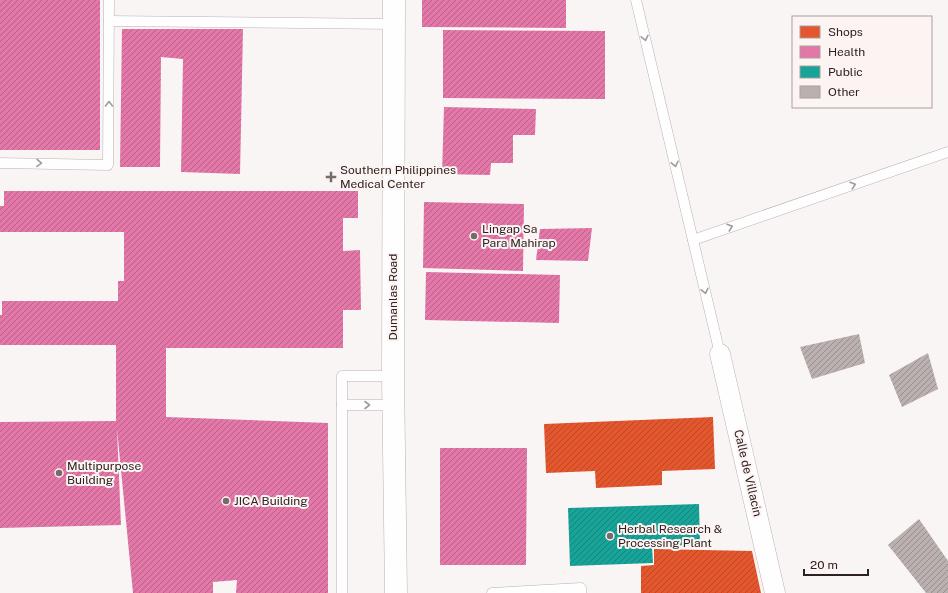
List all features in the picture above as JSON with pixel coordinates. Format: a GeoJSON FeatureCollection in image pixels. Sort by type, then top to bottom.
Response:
{"type":"FeatureCollection","features":[{"type":"Feature","properties":{"kind":"main road","name":"Dumanlas Road"},"geometry":{"type":"LineString","coordinates":[[394,0],[393,405],[396,593]]}},
{"type":"Feature","properties":{"kind":"street","name":"Calle de Villacin"},"geometry":{"type":"LineString","coordinates":[[720,354],[775,593]]}},
{"type":"Feature","properties":{"kind":"lane"},"geometry":{"type":"LineString","coordinates":[[0,162],[108,165],[109,0]]}},
{"type":"Feature","properties":{"kind":"lane"},"geometry":{"type":"LineString","coordinates":[[636,0],[720,354]]}},
{"type":"Feature","properties":{"kind":"lane"},"geometry":{"type":"LineString","coordinates":[[109,21],[394,24]]}},
{"type":"Feature","properties":{"kind":"lane"},"geometry":{"type":"LineString","coordinates":[[693,240],[948,152]]}},
{"type":"Feature","properties":{"kind":"lane"},"geometry":{"type":"LineString","coordinates":[[342,593],[342,376],[393,376]]}},
{"type":"Feature","properties":{"kind":"lane"},"geometry":{"type":"LineString","coordinates":[[342,405],[393,405]]}},
{"type":"Feature","properties":{"kind":"lane"},"geometry":{"type":"LineString","coordinates":[[492,593],[581,588],[581,593]]}},
{"type":"Feature","properties":{"kind":"building: Shops"},"geometry":{"type":"Polygon","coordinates":[[[713,417],[715,469],[662,471],[662,485],[596,488],[595,471],[546,473],[544,424],[713,417]]]}},
{"type":"Feature","properties":{"kind":"building: Shops"},"geometry":{"type":"Polygon","coordinates":[[[654,549],[752,551],[761,593],[641,593],[641,566],[654,565],[654,549]]]}},
{"type":"Feature","properties":{"kind":"building: Health"},"geometry":{"type":"Polygon","coordinates":[[[0,0],[100,0],[100,150],[0,150],[0,0]]]}},
{"type":"Feature","properties":{"kind":"building: Health"},"geometry":{"type":"Polygon","coordinates":[[[422,0],[566,0],[566,28],[422,27],[422,0]]]}},
{"type":"Feature","properties":{"kind":"building: Health"},"geometry":{"type":"Polygon","coordinates":[[[122,29],[243,29],[240,174],[181,172],[183,59],[161,57],[160,167],[120,167],[122,29]]]}},
{"type":"Feature","properties":{"kind":"building: Health"},"geometry":{"type":"Polygon","coordinates":[[[443,30],[605,31],[605,99],[443,98],[443,30]]]}},
{"type":"Feature","properties":{"kind":"building: Health"},"geometry":{"type":"Polygon","coordinates":[[[444,107],[536,109],[535,135],[513,135],[513,163],[491,163],[490,175],[442,174],[444,107]]]}},
{"type":"Feature","properties":{"kind":"building: Health"},"geometry":{"type":"Polygon","coordinates":[[[4,191],[358,191],[358,218],[343,218],[343,251],[360,250],[361,310],[343,310],[343,348],[166,348],[166,417],[328,423],[328,593],[236,593],[237,580],[213,582],[213,593],[133,593],[117,429],[121,525],[0,528],[0,422],[116,421],[116,345],[0,345],[0,315],[2,315],[2,301],[118,301],[118,281],[124,281],[124,232],[0,232],[0,206],[4,206],[4,191]]]}},
{"type":"Feature","properties":{"kind":"building: Health","name":"Lingap Sa Para Mahirap"},"geometry":{"type":"Polygon","coordinates":[[[424,202],[524,204],[523,271],[423,268],[424,202]]]}},
{"type":"Feature","properties":{"kind":"building: Health"},"geometry":{"type":"Polygon","coordinates":[[[592,228],[588,261],[536,260],[540,229],[592,228]]]}},
{"type":"Feature","properties":{"kind":"building: Health"},"geometry":{"type":"Polygon","coordinates":[[[426,272],[560,275],[559,323],[425,320],[426,272]]]}},
{"type":"Feature","properties":{"kind":"building: Health"},"geometry":{"type":"Polygon","coordinates":[[[440,448],[527,448],[526,565],[440,565],[440,448]]]}},
{"type":"Feature","properties":{"kind":"building: Public"},"geometry":{"type":"Polygon","coordinates":[[[699,504],[700,545],[652,546],[653,563],[570,566],[568,508],[699,504]]]}},
{"type":"Feature","properties":{"kind":"building: Other"},"geometry":{"type":"Polygon","coordinates":[[[859,334],[865,363],[812,379],[800,347],[859,334]]]}},
{"type":"Feature","properties":{"kind":"building: Other"},"geometry":{"type":"Polygon","coordinates":[[[928,353],[938,389],[902,407],[889,375],[928,353]]]}},
{"type":"Feature","properties":{"kind":"building: Other"},"geometry":{"type":"Polygon","coordinates":[[[919,519],[948,561],[948,593],[926,593],[888,545],[919,519]]]}},
{"type":"Feature","properties":{"kind":"place","name":"Southern Philippines Medical Center"},"geometry":{"type":"Point","coordinates":[331,177]}},
{"type":"Feature","properties":{"kind":"place","name":"Lingap Sa Para Mahirap"},"geometry":{"type":"Point","coordinates":[474,236]}},
{"type":"Feature","properties":{"kind":"place","name":"Multipurpose Building"},"geometry":{"type":"Point","coordinates":[59,473]}},
{"type":"Feature","properties":{"kind":"place","name":"JICA Building"},"geometry":{"type":"Point","coordinates":[226,501]}},
{"type":"Feature","properties":{"kind":"place","name":"Herbal Research & Processing Plant"},"geometry":{"type":"Point","coordinates":[610,536]}}]}
